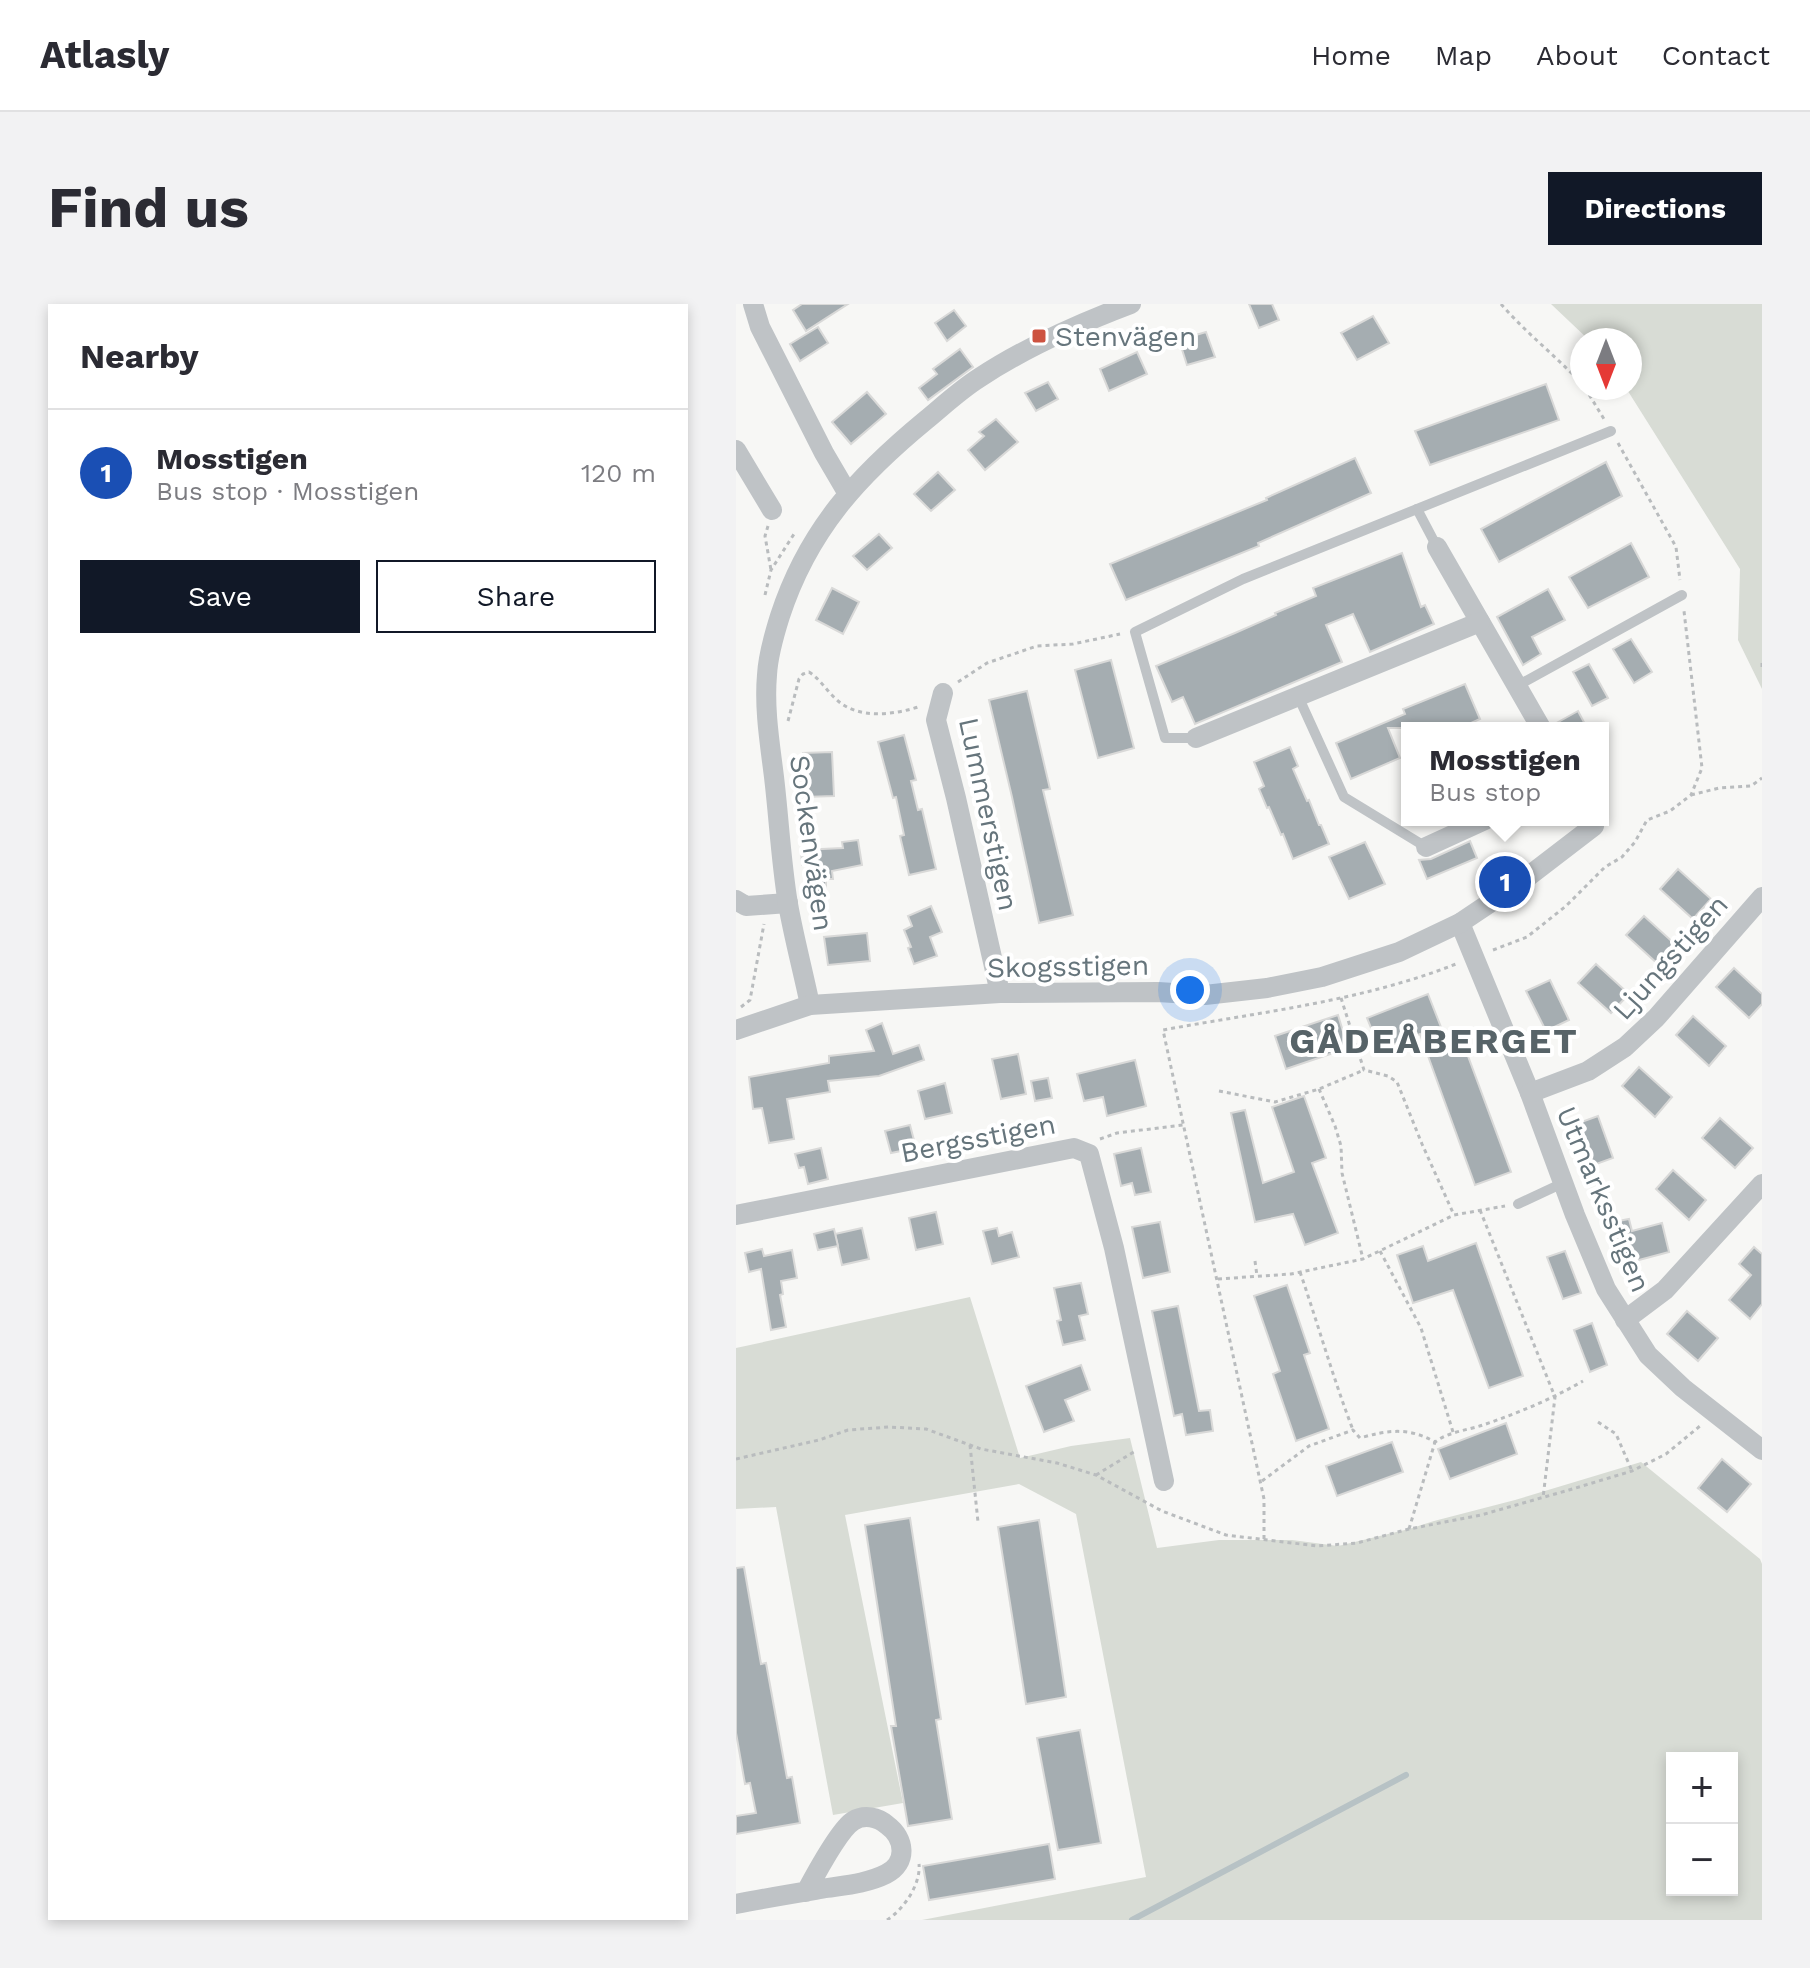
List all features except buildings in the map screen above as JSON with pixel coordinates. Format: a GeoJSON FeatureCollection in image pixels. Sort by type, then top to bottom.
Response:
{"type":"FeatureCollection","features":[{"type":"Feature","properties":{"kind":"street"},"geometry":{"type":"LineString","coordinates":[[753,304],[760,327],[848,494]]}},
{"type":"Feature","properties":{"kind":"street","name":"Sockenvägen"},"geometry":{"type":"LineString","coordinates":[[810,1005],[788,903],[767,710],[767,674],[774,636],[785,602],[810,546],[822,526],[873,468],[978,379],[1073,326],[1131,304]]}},
{"type":"Feature","properties":{"kind":"street"},"geometry":{"type":"LineString","coordinates":[[736,450],[772,510]]}},
{"type":"Feature","properties":{"kind":"street"},"geometry":{"type":"LineString","coordinates":[[1437,547],[1538,722]]}},
{"type":"Feature","properties":{"kind":"street"},"geometry":{"type":"LineString","coordinates":[[1196,738],[1480,622]]}},
{"type":"Feature","properties":{"kind":"street","name":"Lummerstigen"},"geometry":{"type":"LineString","coordinates":[[943,693],[936,720],[1000,993]]}},
{"type":"Feature","properties":{"kind":"street"},"geometry":{"type":"LineString","coordinates":[[1426,847],[1472,826]]}},
{"type":"Feature","properties":{"kind":"street","name":"Skogsstigen"},"geometry":{"type":"LineString","coordinates":[[810,1005],[1000,993],[1158,992],[1205,995],[1267,988],[1322,977],[1399,952],[1460,923],[1521,882],[1594,826]]}},
{"type":"Feature","properties":{"kind":"street","name":"Ljungstigen"},"geometry":{"type":"LineString","coordinates":[[1530,1093],[1588,1071],[1625,1047],[1656,1018],[1762,897]]}},
{"type":"Feature","properties":{"kind":"street"},"geometry":{"type":"LineString","coordinates":[[736,900],[746,906],[788,903]]}},
{"type":"Feature","properties":{"kind":"street","name":"Utmarksstigen"},"geometry":{"type":"LineString","coordinates":[[1460,923],[1606,1289],[1648,1355],[1683,1388],[1762,1450]]}},
{"type":"Feature","properties":{"kind":"street"},"geometry":{"type":"LineString","coordinates":[[736,1030],[810,1005]]}},
{"type":"Feature","properties":{"kind":"street","name":"Bergsstigen"},"geometry":{"type":"LineString","coordinates":[[736,1215],[1074,1148],[1089,1154],[1114,1248],[1164,1481]]}},
{"type":"Feature","properties":{"kind":"street"},"geometry":{"type":"LineString","coordinates":[[1625,1320],[1665,1290],[1762,1184]]}},
{"type":"Feature","properties":{"kind":"street"},"geometry":{"type":"LineString","coordinates":[[736,1904],[806,1892],[867,1881],[889,1873],[901,1860],[903,1848],[897,1835],[876,1818],[862,1817],[850,1822],[806,1892]]}},
{"type":"Feature","properties":{"kind":"lane"},"geometry":{"type":"LineString","coordinates":[[1196,738],[1165,738],[1135,632],[1243,579],[1611,431]]}},
{"type":"Feature","properties":{"kind":"lane"},"geometry":{"type":"LineString","coordinates":[[1417,509],[1437,547]]}},
{"type":"Feature","properties":{"kind":"lane"},"geometry":{"type":"LineString","coordinates":[[1517,686],[1682,595]]}},
{"type":"Feature","properties":{"kind":"lane"},"geometry":{"type":"LineString","coordinates":[[1298,696],[1344,797],[1426,847]]}},
{"type":"Feature","properties":{"kind":"lane"},"geometry":{"type":"LineString","coordinates":[[1518,1204],[1563,1183]]}},
{"type":"Feature","properties":{"kind":"path"},"geometry":{"type":"LineString","coordinates":[[1501,304],[1570,371]]}},
{"type":"Feature","properties":{"kind":"path"},"geometry":{"type":"LineString","coordinates":[[771,570],[765,536],[772,510]]}},
{"type":"Feature","properties":{"kind":"path"},"geometry":{"type":"LineString","coordinates":[[769,731],[786,726],[799,679],[809,672],[845,706],[868,713],[908,710],[920,707],[987,663],[1037,646],[1073,644],[1135,632]]}},
{"type":"Feature","properties":{"kind":"path"},"geometry":{"type":"LineString","coordinates":[[1691,795],[1719,788],[1751,786],[1760,780],[1762,789]]}},
{"type":"Feature","properties":{"kind":"path"},"geometry":{"type":"LineString","coordinates":[[1341,998],[1364,1070]]}},
{"type":"Feature","properties":{"kind":"path"},"geometry":{"type":"LineString","coordinates":[[1219,1091],[1275,1102],[1319,1089],[1364,1070],[1388,1076],[1397,1082],[1454,1215]]}},
{"type":"Feature","properties":{"kind":"path"},"geometry":{"type":"LineString","coordinates":[[1319,1089],[1341,1146],[1342,1173],[1363,1259]]}},
{"type":"Feature","properties":{"kind":"path"},"geometry":{"type":"LineString","coordinates":[[1074,1148],[1117,1133],[1183,1125]]}},
{"type":"Feature","properties":{"kind":"path"},"geometry":{"type":"LineString","coordinates":[[1218,1279],[1300,1272],[1363,1259],[1454,1215],[1518,1204]]}},
{"type":"Feature","properties":{"kind":"path"},"geometry":{"type":"LineString","coordinates":[[1480,1210],[1555,1397],[1543,1498]]}},
{"type":"Feature","properties":{"kind":"path"},"geometry":{"type":"LineString","coordinates":[[1380,1251],[1421,1328],[1454,1433]]}},
{"type":"Feature","properties":{"kind":"path"},"geometry":{"type":"LineString","coordinates":[[1255,1261],[1257,1276]]}},
{"type":"Feature","properties":{"kind":"path"},"geometry":{"type":"LineString","coordinates":[[1300,1272],[1353,1430],[1360,1438],[1388,1430],[1423,1435],[1435,1442]]}},
{"type":"Feature","properties":{"kind":"path"},"geometry":{"type":"LineString","coordinates":[[1409,1529],[1435,1442],[1555,1397],[1583,1381]]}},
{"type":"Feature","properties":{"kind":"path"},"geometry":{"type":"LineString","coordinates":[[736,1459],[819,1440],[848,1430],[889,1427],[926,1429],[981,1449],[1057,1463],[1096,1475],[1162,1511],[1226,1535],[1317,1546],[1357,1543],[1481,1515],[1632,1471],[1666,1454],[1715,1413]]}},
{"type":"Feature","properties":{"kind":"path"},"geometry":{"type":"LineString","coordinates":[[1598,1422],[1616,1434],[1632,1471]]}},
{"type":"Feature","properties":{"kind":"path"},"geometry":{"type":"LineString","coordinates":[[1261,1482],[1309,1446],[1353,1430]]}},
{"type":"Feature","properties":{"kind":"path"},"geometry":{"type":"LineString","coordinates":[[1096,1475],[1155,1439]]}},
{"type":"Feature","properties":{"kind":"path"},"geometry":{"type":"LineString","coordinates":[[970,1445],[978,1522]]}},
{"type":"Feature","properties":{"kind":"path"},"geometry":{"type":"LineString","coordinates":[[887,1920],[906,1901],[920,1875],[919,1859]]}},
{"type":"Feature","properties":{"kind":"shaded area"},"geometry":{"type":"Polygon","coordinates":[[[1551,304],[1762,304],[1762,689],[1738,640],[1740,569],[1634,400],[1642,400],[1642,328],[1576,328],[1551,304]]]}},
{"type":"Feature","properties":{"kind":"shaded area"},"geometry":{"type":"Polygon","coordinates":[[[970,1297],[1020,1458],[1071,1446],[1130,1438],[1157,1548],[1219,1540],[1292,1540],[1338,1546],[1515,1500],[1641,1462],[1760,1559],[1762,1564],[1762,1920],[922,1920],[1146,1877],[1076,1514],[1019,1484],[845,1515],[903,1803],[833,1815],[776,1507],[736,1509],[736,1348],[970,1297]]]}},
{"type":"Feature","properties":{"kind":"waterway"},"geometry":{"type":"LineString","coordinates":[[1132,1920],[1406,1775]]}},
{"type":"Feature","properties":{"kind":"place","name":"Stenvägen"},"geometry":{"type":"Point","coordinates":[1039,336]}},
{"type":"Feature","properties":{"kind":"place","name":"Mosstigen"},"geometry":{"type":"Point","coordinates":[1505,882]}},
{"type":"Feature","properties":{"kind":"district","name":"GÅDEÅBERGET"},"geometry":{"type":"Point","coordinates":[1434,1040]}}]}
